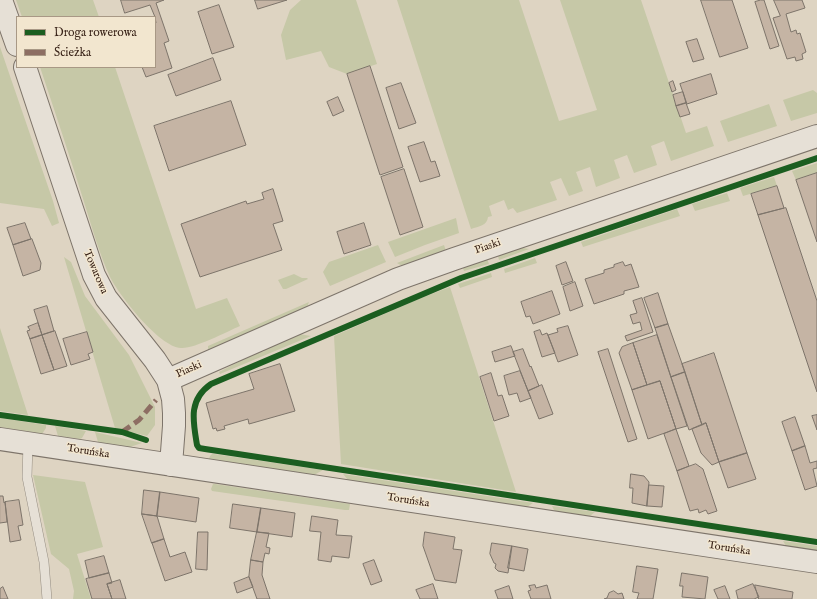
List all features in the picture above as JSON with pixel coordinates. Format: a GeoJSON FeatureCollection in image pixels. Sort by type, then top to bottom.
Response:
{"type":"FeatureCollection","features":[{"type":"Feature","properties":{"kind":"street"},"geometry":{"type":"LineString","coordinates":[[1,0],[16,42]]}},
{"type":"Feature","properties":{"kind":"street","name":"Towarowa"},"geometry":{"type":"LineString","coordinates":[[25,68],[94,275],[106,298],[155,360],[168,380],[173,399],[174,413],[171,465]]}},
{"type":"Feature","properties":{"kind":"street","name":"Piaski"},"geometry":{"type":"LineString","coordinates":[[168,380],[398,279],[817,136]]}},
{"type":"Feature","properties":{"kind":"street","name":"Toruńska"},"geometry":{"type":"LineString","coordinates":[[0,439],[817,562]]}},
{"type":"Feature","properties":{"kind":"lane"},"geometry":{"type":"LineString","coordinates":[[28,443],[27,477],[44,562],[47,599]]}},
{"type":"Feature","properties":{"kind":"green space"},"geometry":{"type":"Polygon","coordinates":[[[16,0],[93,0],[99,16],[22,16],[16,0]]]}},
{"type":"Feature","properties":{"kind":"green space"},"geometry":{"type":"Polygon","coordinates":[[[301,0],[356,0],[377,64],[347,74],[329,67],[321,51],[286,60],[281,35],[290,10],[301,0]]]}},
{"type":"Feature","properties":{"kind":"green space"},"geometry":{"type":"Polygon","coordinates":[[[397,0],[519,0],[559,121],[597,110],[560,0],[641,0],[686,133],[707,126],[714,146],[671,161],[664,141],[651,146],[657,165],[634,173],[627,155],[614,160],[620,178],[596,187],[590,167],[576,172],[583,191],[569,196],[561,178],[550,182],[557,200],[517,213],[513,208],[508,210],[504,200],[489,206],[492,216],[488,217],[484,224],[471,229],[397,0]]]}},
{"type":"Feature","properties":{"kind":"green space"},"geometry":{"type":"Polygon","coordinates":[[[0,47],[53,201],[59,223],[52,226],[44,209],[0,203],[0,47]]]}},
{"type":"Feature","properties":{"kind":"green space"},"geometry":{"type":"Polygon","coordinates":[[[40,68],[115,68],[196,309],[227,298],[240,326],[187,348],[172,345],[151,330],[122,296],[110,277],[102,259],[40,68]]]}},
{"type":"Feature","properties":{"kind":"green space"},"geometry":{"type":"Polygon","coordinates":[[[813,90],[817,93],[817,113],[791,121],[783,100],[813,90]]]}},
{"type":"Feature","properties":{"kind":"green space"},"geometry":{"type":"Polygon","coordinates":[[[769,104],[777,126],[728,142],[720,121],[769,104]]]}},
{"type":"Feature","properties":{"kind":"green space"},"geometry":{"type":"Polygon","coordinates":[[[817,163],[817,173],[796,180],[792,171],[817,163]]]}},
{"type":"Feature","properties":{"kind":"green space"},"geometry":{"type":"Polygon","coordinates":[[[774,177],[777,186],[743,196],[740,188],[774,177]]]}},
{"type":"Feature","properties":{"kind":"green space"},"geometry":{"type":"Polygon","coordinates":[[[727,193],[730,201],[695,211],[692,204],[727,193]]]}},
{"type":"Feature","properties":{"kind":"green space"},"geometry":{"type":"Polygon","coordinates":[[[677,209],[680,216],[583,247],[581,242],[677,209]]]}},
{"type":"Feature","properties":{"kind":"green space"},"geometry":{"type":"Polygon","coordinates":[[[456,218],[459,233],[395,257],[388,242],[456,218]]]}},
{"type":"Feature","properties":{"kind":"green space"},"geometry":{"type":"Polygon","coordinates":[[[378,245],[386,262],[330,286],[323,272],[329,262],[378,245]]]}},
{"type":"Feature","properties":{"kind":"green space"},"geometry":{"type":"Polygon","coordinates":[[[444,245],[446,251],[404,267],[397,263],[444,245]]]}},
{"type":"Feature","properties":{"kind":"green space"},"geometry":{"type":"Polygon","coordinates":[[[517,247],[529,249],[499,260],[498,256],[500,253],[517,247]]]}},
{"type":"Feature","properties":{"kind":"green space"},"geometry":{"type":"Polygon","coordinates":[[[64,257],[71,262],[85,296],[129,355],[155,407],[155,425],[147,436],[115,428],[64,257]]]}},
{"type":"Feature","properties":{"kind":"green space"},"geometry":{"type":"Polygon","coordinates":[[[535,258],[537,263],[505,273],[504,269],[535,258]]]}},
{"type":"Feature","properties":{"kind":"green space"},"geometry":{"type":"Polygon","coordinates":[[[487,259],[489,264],[464,271],[462,265],[487,259]]]}},
{"type":"Feature","properties":{"kind":"green space"},"geometry":{"type":"Polygon","coordinates":[[[491,273],[492,277],[460,288],[458,284],[491,273]]]}},
{"type":"Feature","properties":{"kind":"green space"},"geometry":{"type":"Polygon","coordinates":[[[294,274],[308,279],[283,289],[278,280],[294,274]]]}},
{"type":"Feature","properties":{"kind":"green space"},"geometry":{"type":"Polygon","coordinates":[[[450,287],[516,492],[341,464],[334,336],[450,287]]]}},
{"type":"Feature","properties":{"kind":"green space"},"geometry":{"type":"Polygon","coordinates":[[[309,302],[306,310],[252,334],[208,350],[208,346],[309,302]]]}},
{"type":"Feature","properties":{"kind":"green space"},"geometry":{"type":"Polygon","coordinates":[[[0,328],[28,415],[0,411],[0,328]]]}},
{"type":"Feature","properties":{"kind":"green space"},"geometry":{"type":"Polygon","coordinates":[[[299,334],[311,336],[220,374],[219,372],[261,350],[263,352],[266,348],[299,334]]]}},
{"type":"Feature","properties":{"kind":"green space"},"geometry":{"type":"Polygon","coordinates":[[[0,418],[46,425],[46,428],[42,434],[0,427],[0,418]]]}},
{"type":"Feature","properties":{"kind":"green space"},"geometry":{"type":"Polygon","coordinates":[[[55,426],[86,431],[80,439],[58,436],[55,426]]]}},
{"type":"Feature","properties":{"kind":"green space"},"geometry":{"type":"Polygon","coordinates":[[[95,432],[142,443],[127,448],[98,442],[95,432]]]}},
{"type":"Feature","properties":{"kind":"green space"},"geometry":{"type":"Polygon","coordinates":[[[212,454],[323,470],[314,475],[209,459],[212,454]]]}},
{"type":"Feature","properties":{"kind":"green space"},"geometry":{"type":"Polygon","coordinates":[[[343,474],[533,503],[527,507],[354,481],[348,480],[343,474]]]}},
{"type":"Feature","properties":{"kind":"green space"},"geometry":{"type":"Polygon","coordinates":[[[33,475],[85,482],[103,547],[77,554],[91,599],[73,599],[74,591],[69,569],[51,554],[33,475]]]}},
{"type":"Feature","properties":{"kind":"green space"},"geometry":{"type":"Polygon","coordinates":[[[213,484],[350,504],[349,510],[212,491],[211,489],[213,484]]]}},
{"type":"Feature","properties":{"kind":"green space"},"geometry":{"type":"Polygon","coordinates":[[[552,506],[595,512],[590,516],[558,513],[552,506]]]}},
{"type":"Feature","properties":{"kind":"green space"},"geometry":{"type":"Polygon","coordinates":[[[783,541],[817,546],[817,551],[786,546],[783,541]]]}},
{"type":"Feature","properties":{"kind":"building"},"geometry":{"type":"Polygon","coordinates":[[[121,0],[164,0],[156,3],[169,41],[164,43],[172,68],[146,77],[142,68],[156,68],[156,16],[155,16],[150,5],[125,13],[121,0]]]}},
{"type":"Feature","properties":{"kind":"building"},"geometry":{"type":"Polygon","coordinates":[[[255,0],[287,0],[258,9],[255,0]]]}},
{"type":"Feature","properties":{"kind":"building"},"geometry":{"type":"Polygon","coordinates":[[[701,0],[732,0],[748,48],[720,57],[701,0]]]}},
{"type":"Feature","properties":{"kind":"building"},"geometry":{"type":"Polygon","coordinates":[[[764,0],[779,46],[770,49],[755,2],[764,0]]]}},
{"type":"Feature","properties":{"kind":"building"},"geometry":{"type":"Polygon","coordinates":[[[774,0],[802,0],[805,8],[786,14],[791,32],[796,30],[797,34],[800,33],[806,52],[802,54],[803,59],[796,61],[795,57],[787,59],[773,18],[780,16],[774,0]]]}},
{"type":"Feature","properties":{"kind":"building"},"geometry":{"type":"Polygon","coordinates":[[[219,5],[234,47],[212,54],[198,12],[219,5]]]}},
{"type":"Feature","properties":{"kind":"building"},"geometry":{"type":"Polygon","coordinates":[[[697,39],[704,59],[693,62],[686,42],[697,39]]]}},
{"type":"Feature","properties":{"kind":"building"},"geometry":{"type":"Polygon","coordinates":[[[213,58],[221,80],[176,96],[168,75],[213,58]]]}},
{"type":"Feature","properties":{"kind":"building"},"geometry":{"type":"Polygon","coordinates":[[[370,66],[403,167],[380,175],[347,74],[370,66]]]}},
{"type":"Feature","properties":{"kind":"building"},"geometry":{"type":"Polygon","coordinates":[[[711,74],[717,94],[687,104],[680,84],[711,74]]]}},
{"type":"Feature","properties":{"kind":"building"},"geometry":{"type":"Polygon","coordinates":[[[673,81],[676,90],[672,92],[669,83],[673,81]]]}},
{"type":"Feature","properties":{"kind":"building"},"geometry":{"type":"Polygon","coordinates":[[[401,83],[416,123],[399,129],[386,88],[401,83]]]}},
{"type":"Feature","properties":{"kind":"building"},"geometry":{"type":"Polygon","coordinates":[[[683,92],[686,103],[676,106],[673,95],[683,92]]]}},
{"type":"Feature","properties":{"kind":"building"},"geometry":{"type":"Polygon","coordinates":[[[338,97],[344,111],[333,116],[327,102],[338,97]]]}},
{"type":"Feature","properties":{"kind":"building"},"geometry":{"type":"Polygon","coordinates":[[[231,101],[246,145],[169,171],[154,126],[231,101]]]}},
{"type":"Feature","properties":{"kind":"building"},"geometry":{"type":"Polygon","coordinates":[[[686,103],[690,114],[680,117],[676,106],[686,103]]]}},
{"type":"Feature","properties":{"kind":"building"},"geometry":{"type":"Polygon","coordinates":[[[424,142],[431,162],[435,161],[440,176],[420,182],[408,147],[424,142]]]}},
{"type":"Feature","properties":{"kind":"building"},"geometry":{"type":"Polygon","coordinates":[[[404,169],[423,227],[400,235],[381,177],[404,169]]]}},
{"type":"Feature","properties":{"kind":"building"},"geometry":{"type":"Polygon","coordinates":[[[817,173],[817,242],[796,180],[817,173]]]}},
{"type":"Feature","properties":{"kind":"building"},"geometry":{"type":"Polygon","coordinates":[[[777,186],[784,208],[758,215],[751,194],[777,186]]]}},
{"type":"Feature","properties":{"kind":"building"},"geometry":{"type":"Polygon","coordinates":[[[273,189],[283,221],[273,224],[282,250],[200,277],[181,224],[246,201],[247,204],[264,199],[262,193],[273,189]]]}},
{"type":"Feature","properties":{"kind":"building"},"geometry":{"type":"Polygon","coordinates":[[[786,208],[817,301],[817,392],[758,215],[786,208]]]}},
{"type":"Feature","properties":{"kind":"building"},"geometry":{"type":"Polygon","coordinates":[[[25,223],[31,239],[13,245],[7,228],[25,223]]]}},
{"type":"Feature","properties":{"kind":"building"},"geometry":{"type":"Polygon","coordinates":[[[364,223],[371,245],[344,254],[337,232],[364,223]]]}},
{"type":"Feature","properties":{"kind":"building"},"geometry":{"type":"Polygon","coordinates":[[[32,239],[41,263],[40,270],[23,276],[13,245],[32,239]]]}},
{"type":"Feature","properties":{"kind":"building"},"geometry":{"type":"Polygon","coordinates":[[[566,262],[573,281],[562,285],[556,266],[566,262]]]}},
{"type":"Feature","properties":{"kind":"building"},"geometry":{"type":"Polygon","coordinates":[[[623,262],[625,266],[631,264],[639,287],[624,291],[624,294],[594,304],[585,279],[604,273],[604,270],[623,262]]]}},
{"type":"Feature","properties":{"kind":"building"},"geometry":{"type":"Polygon","coordinates":[[[575,282],[583,306],[570,311],[563,287],[575,282]]]}},
{"type":"Feature","properties":{"kind":"building"},"geometry":{"type":"Polygon","coordinates":[[[552,291],[560,314],[533,324],[530,316],[526,317],[521,302],[552,291]]]}},
{"type":"Feature","properties":{"kind":"building"},"geometry":{"type":"Polygon","coordinates":[[[658,293],[668,324],[655,328],[644,298],[658,293]]]}},
{"type":"Feature","properties":{"kind":"building"},"geometry":{"type":"Polygon","coordinates":[[[642,298],[653,332],[627,341],[625,336],[642,330],[640,322],[633,324],[630,315],[637,313],[633,301],[642,298]]]}},
{"type":"Feature","properties":{"kind":"building"},"geometry":{"type":"Polygon","coordinates":[[[47,306],[54,331],[42,335],[34,310],[47,306]]]}},
{"type":"Feature","properties":{"kind":"building"},"geometry":{"type":"Polygon","coordinates":[[[38,323],[42,335],[30,339],[27,331],[30,330],[28,327],[38,323]]]}},
{"type":"Feature","properties":{"kind":"building"},"geometry":{"type":"Polygon","coordinates":[[[668,324],[685,372],[671,377],[655,328],[668,324]]]}},
{"type":"Feature","properties":{"kind":"building"},"geometry":{"type":"Polygon","coordinates":[[[568,326],[578,355],[558,362],[548,335],[558,332],[557,329],[568,326]]]}},
{"type":"Feature","properties":{"kind":"building"},"geometry":{"type":"Polygon","coordinates":[[[540,330],[542,335],[547,333],[555,353],[542,357],[534,332],[540,330]]]}},
{"type":"Feature","properties":{"kind":"building"},"geometry":{"type":"Polygon","coordinates":[[[55,331],[67,366],[54,370],[42,335],[55,331]]]}},
{"type":"Feature","properties":{"kind":"building"},"geometry":{"type":"Polygon","coordinates":[[[87,332],[93,352],[88,354],[90,359],[71,365],[63,339],[87,332]]]}},
{"type":"Feature","properties":{"kind":"building"},"geometry":{"type":"Polygon","coordinates":[[[42,335],[54,370],[41,374],[30,339],[42,335]]]}},
{"type":"Feature","properties":{"kind":"building"},"geometry":{"type":"Polygon","coordinates":[[[657,335],[687,426],[676,429],[660,381],[647,385],[633,343],[657,335]]]}},
{"type":"Feature","properties":{"kind":"building"},"geometry":{"type":"Polygon","coordinates":[[[633,343],[647,385],[632,390],[619,353],[622,347],[633,343]]]}},
{"type":"Feature","properties":{"kind":"building"},"geometry":{"type":"Polygon","coordinates":[[[511,346],[515,356],[495,362],[492,352],[511,346]]]}},
{"type":"Feature","properties":{"kind":"building"},"geometry":{"type":"Polygon","coordinates":[[[523,349],[539,386],[528,391],[513,352],[523,349]]]}},
{"type":"Feature","properties":{"kind":"building"},"geometry":{"type":"Polygon","coordinates":[[[608,349],[637,439],[628,442],[598,352],[608,349]]]}},
{"type":"Feature","properties":{"kind":"building"},"geometry":{"type":"Polygon","coordinates":[[[714,353],[747,453],[719,462],[706,423],[702,425],[682,364],[714,353]]]}},
{"type":"Feature","properties":{"kind":"building"},"geometry":{"type":"Polygon","coordinates":[[[280,364],[295,411],[249,424],[248,419],[224,426],[225,429],[217,431],[216,428],[213,429],[206,403],[254,389],[249,374],[280,364]]]}},
{"type":"Feature","properties":{"kind":"building"},"geometry":{"type":"Polygon","coordinates":[[[520,371],[531,398],[520,402],[517,393],[509,395],[504,376],[520,371]]]}},
{"type":"Feature","properties":{"kind":"building"},"geometry":{"type":"Polygon","coordinates":[[[685,372],[702,425],[689,430],[671,377],[685,372]]]}},
{"type":"Feature","properties":{"kind":"building"},"geometry":{"type":"Polygon","coordinates":[[[491,373],[498,396],[502,395],[509,416],[494,421],[480,377],[491,373]]]}},
{"type":"Feature","properties":{"kind":"building"},"geometry":{"type":"Polygon","coordinates":[[[660,381],[676,429],[648,439],[632,390],[660,381]]]}},
{"type":"Feature","properties":{"kind":"building"},"geometry":{"type":"Polygon","coordinates":[[[542,385],[553,414],[539,419],[528,391],[542,385]]]}},
{"type":"Feature","properties":{"kind":"building"},"geometry":{"type":"Polygon","coordinates":[[[817,415],[817,430],[812,416],[817,415]]]}},
{"type":"Feature","properties":{"kind":"building"},"geometry":{"type":"Polygon","coordinates":[[[795,417],[805,446],[792,451],[782,422],[795,417]]]}},
{"type":"Feature","properties":{"kind":"building"},"geometry":{"type":"Polygon","coordinates":[[[706,423],[719,462],[712,465],[701,453],[692,429],[706,423]]]}},
{"type":"Feature","properties":{"kind":"building"},"geometry":{"type":"Polygon","coordinates":[[[676,429],[689,466],[677,471],[664,434],[676,429]]]}},
{"type":"Feature","properties":{"kind":"building"},"geometry":{"type":"Polygon","coordinates":[[[805,446],[810,463],[817,461],[817,468],[813,469],[817,486],[805,490],[792,451],[805,446]]]}},
{"type":"Feature","properties":{"kind":"building"},"geometry":{"type":"Polygon","coordinates":[[[747,453],[756,479],[728,488],[719,462],[747,453]]]}},
{"type":"Feature","properties":{"kind":"building"},"geometry":{"type":"Polygon","coordinates":[[[696,464],[703,469],[717,511],[708,514],[706,510],[699,513],[698,509],[690,511],[677,471],[696,464]]]}},
{"type":"Feature","properties":{"kind":"building"},"geometry":{"type":"Polygon","coordinates":[[[631,474],[644,476],[649,482],[647,506],[632,503],[633,488],[630,488],[631,474]]]}},
{"type":"Feature","properties":{"kind":"building"},"geometry":{"type":"Polygon","coordinates":[[[649,485],[664,486],[662,507],[647,506],[649,485]]]}},
{"type":"Feature","properties":{"kind":"building"},"geometry":{"type":"Polygon","coordinates":[[[144,490],[160,492],[157,516],[142,514],[144,490]]]}},
{"type":"Feature","properties":{"kind":"building"},"geometry":{"type":"Polygon","coordinates":[[[160,492],[199,498],[196,522],[157,516],[160,492]]]}},
{"type":"Feature","properties":{"kind":"building"},"geometry":{"type":"Polygon","coordinates":[[[0,496],[3,496],[4,503],[5,502],[7,522],[0,523],[0,496]]]}},
{"type":"Feature","properties":{"kind":"building"},"geometry":{"type":"Polygon","coordinates":[[[19,500],[23,525],[18,526],[21,540],[10,542],[5,502],[19,500]]]}},
{"type":"Feature","properties":{"kind":"building"},"geometry":{"type":"Polygon","coordinates":[[[233,504],[261,508],[257,532],[230,528],[233,504]]]}},
{"type":"Feature","properties":{"kind":"building"},"geometry":{"type":"Polygon","coordinates":[[[261,508],[295,513],[292,537],[257,532],[261,508]]]}},
{"type":"Feature","properties":{"kind":"building"},"geometry":{"type":"Polygon","coordinates":[[[142,514],[157,516],[164,539],[152,543],[142,514]]]}},
{"type":"Feature","properties":{"kind":"building"},"geometry":{"type":"Polygon","coordinates":[[[312,516],[338,520],[336,535],[352,536],[349,558],[332,556],[331,562],[318,560],[321,532],[310,531],[312,516]]]}},
{"type":"Feature","properties":{"kind":"building"},"geometry":{"type":"Polygon","coordinates":[[[198,532],[208,532],[207,570],[196,569],[198,532]]]}},
{"type":"Feature","properties":{"kind":"building"},"geometry":{"type":"Polygon","coordinates":[[[257,532],[269,533],[266,547],[270,548],[269,554],[265,553],[263,562],[251,560],[257,532]]]}},
{"type":"Feature","properties":{"kind":"building"},"geometry":{"type":"Polygon","coordinates":[[[425,532],[455,537],[453,549],[462,550],[456,583],[435,580],[423,546],[425,532]]]}},
{"type":"Feature","properties":{"kind":"building"},"geometry":{"type":"Polygon","coordinates":[[[164,539],[170,557],[185,552],[192,572],[165,581],[152,543],[164,539]]]}},
{"type":"Feature","properties":{"kind":"building"},"geometry":{"type":"Polygon","coordinates":[[[492,543],[512,546],[508,573],[498,571],[495,568],[496,564],[494,563],[490,554],[492,543]]]}},
{"type":"Feature","properties":{"kind":"building"},"geometry":{"type":"Polygon","coordinates":[[[512,546],[528,549],[524,571],[508,568],[512,546]]]}},
{"type":"Feature","properties":{"kind":"building"},"geometry":{"type":"Polygon","coordinates":[[[104,556],[109,573],[89,578],[85,561],[104,556]]]}},
{"type":"Feature","properties":{"kind":"building"},"geometry":{"type":"Polygon","coordinates":[[[251,560],[263,562],[262,575],[270,599],[257,599],[249,577],[251,560]]]}},
{"type":"Feature","properties":{"kind":"building"},"geometry":{"type":"Polygon","coordinates":[[[374,560],[382,581],[371,585],[363,564],[374,560]]]}},
{"type":"Feature","properties":{"kind":"building"},"geometry":{"type":"Polygon","coordinates":[[[637,566],[658,569],[653,599],[637,599],[639,593],[633,592],[637,566]]]}},
{"type":"Feature","properties":{"kind":"building"},"geometry":{"type":"Polygon","coordinates":[[[109,573],[112,583],[107,584],[112,599],[92,599],[86,579],[109,573]]]}},
{"type":"Feature","properties":{"kind":"building"},"geometry":{"type":"Polygon","coordinates":[[[682,573],[708,577],[705,599],[682,597],[683,586],[680,586],[682,573]]]}},
{"type":"Feature","properties":{"kind":"building"},"geometry":{"type":"Polygon","coordinates":[[[249,577],[253,587],[237,593],[234,583],[249,577]]]}},
{"type":"Feature","properties":{"kind":"building"},"geometry":{"type":"Polygon","coordinates":[[[120,580],[126,599],[112,599],[107,584],[120,580]]]}},
{"type":"Feature","properties":{"kind":"building"},"geometry":{"type":"Polygon","coordinates":[[[433,584],[438,599],[420,599],[416,590],[433,584]]]}},
{"type":"Feature","properties":{"kind":"building"},"geometry":{"type":"Polygon","coordinates":[[[753,584],[759,597],[754,599],[738,599],[736,591],[753,584]]]}},
{"type":"Feature","properties":{"kind":"building"},"geometry":{"type":"Polygon","coordinates":[[[535,585],[536,588],[547,585],[551,599],[531,599],[528,591],[531,590],[529,586],[535,585]]]}},
{"type":"Feature","properties":{"kind":"building"},"geometry":{"type":"Polygon","coordinates":[[[755,585],[793,592],[792,599],[759,599],[755,585]]]}},
{"type":"Feature","properties":{"kind":"building"},"geometry":{"type":"Polygon","coordinates":[[[509,586],[513,599],[498,599],[495,591],[509,586]]]}},
{"type":"Feature","properties":{"kind":"building"},"geometry":{"type":"Polygon","coordinates":[[[725,586],[730,599],[718,599],[714,590],[725,586]]]}},
{"type":"Feature","properties":{"kind":"building"},"geometry":{"type":"Polygon","coordinates":[[[3,587],[8,599],[0,599],[0,589],[3,587]]]}},
{"type":"Feature","properties":{"kind":"building"},"geometry":{"type":"Polygon","coordinates":[[[614,591],[618,594],[622,593],[624,599],[604,599],[607,598],[609,593],[614,591]]]}},
{"type":"Feature","properties":{"kind":"marked path"},"geometry":{"type":"LineString","coordinates":[[122,432],[139,420],[156,400]]}},
{"type":"Feature","properties":{"kind":"cycle path"},"geometry":{"type":"LineString","coordinates":[[817,158],[461,278],[211,384],[199,397],[195,404],[194,412],[194,428],[197,445],[199,448],[817,542]]}},
{"type":"Feature","properties":{"kind":"cycle path"},"geometry":{"type":"LineString","coordinates":[[0,415],[122,432],[146,440]]}}]}
